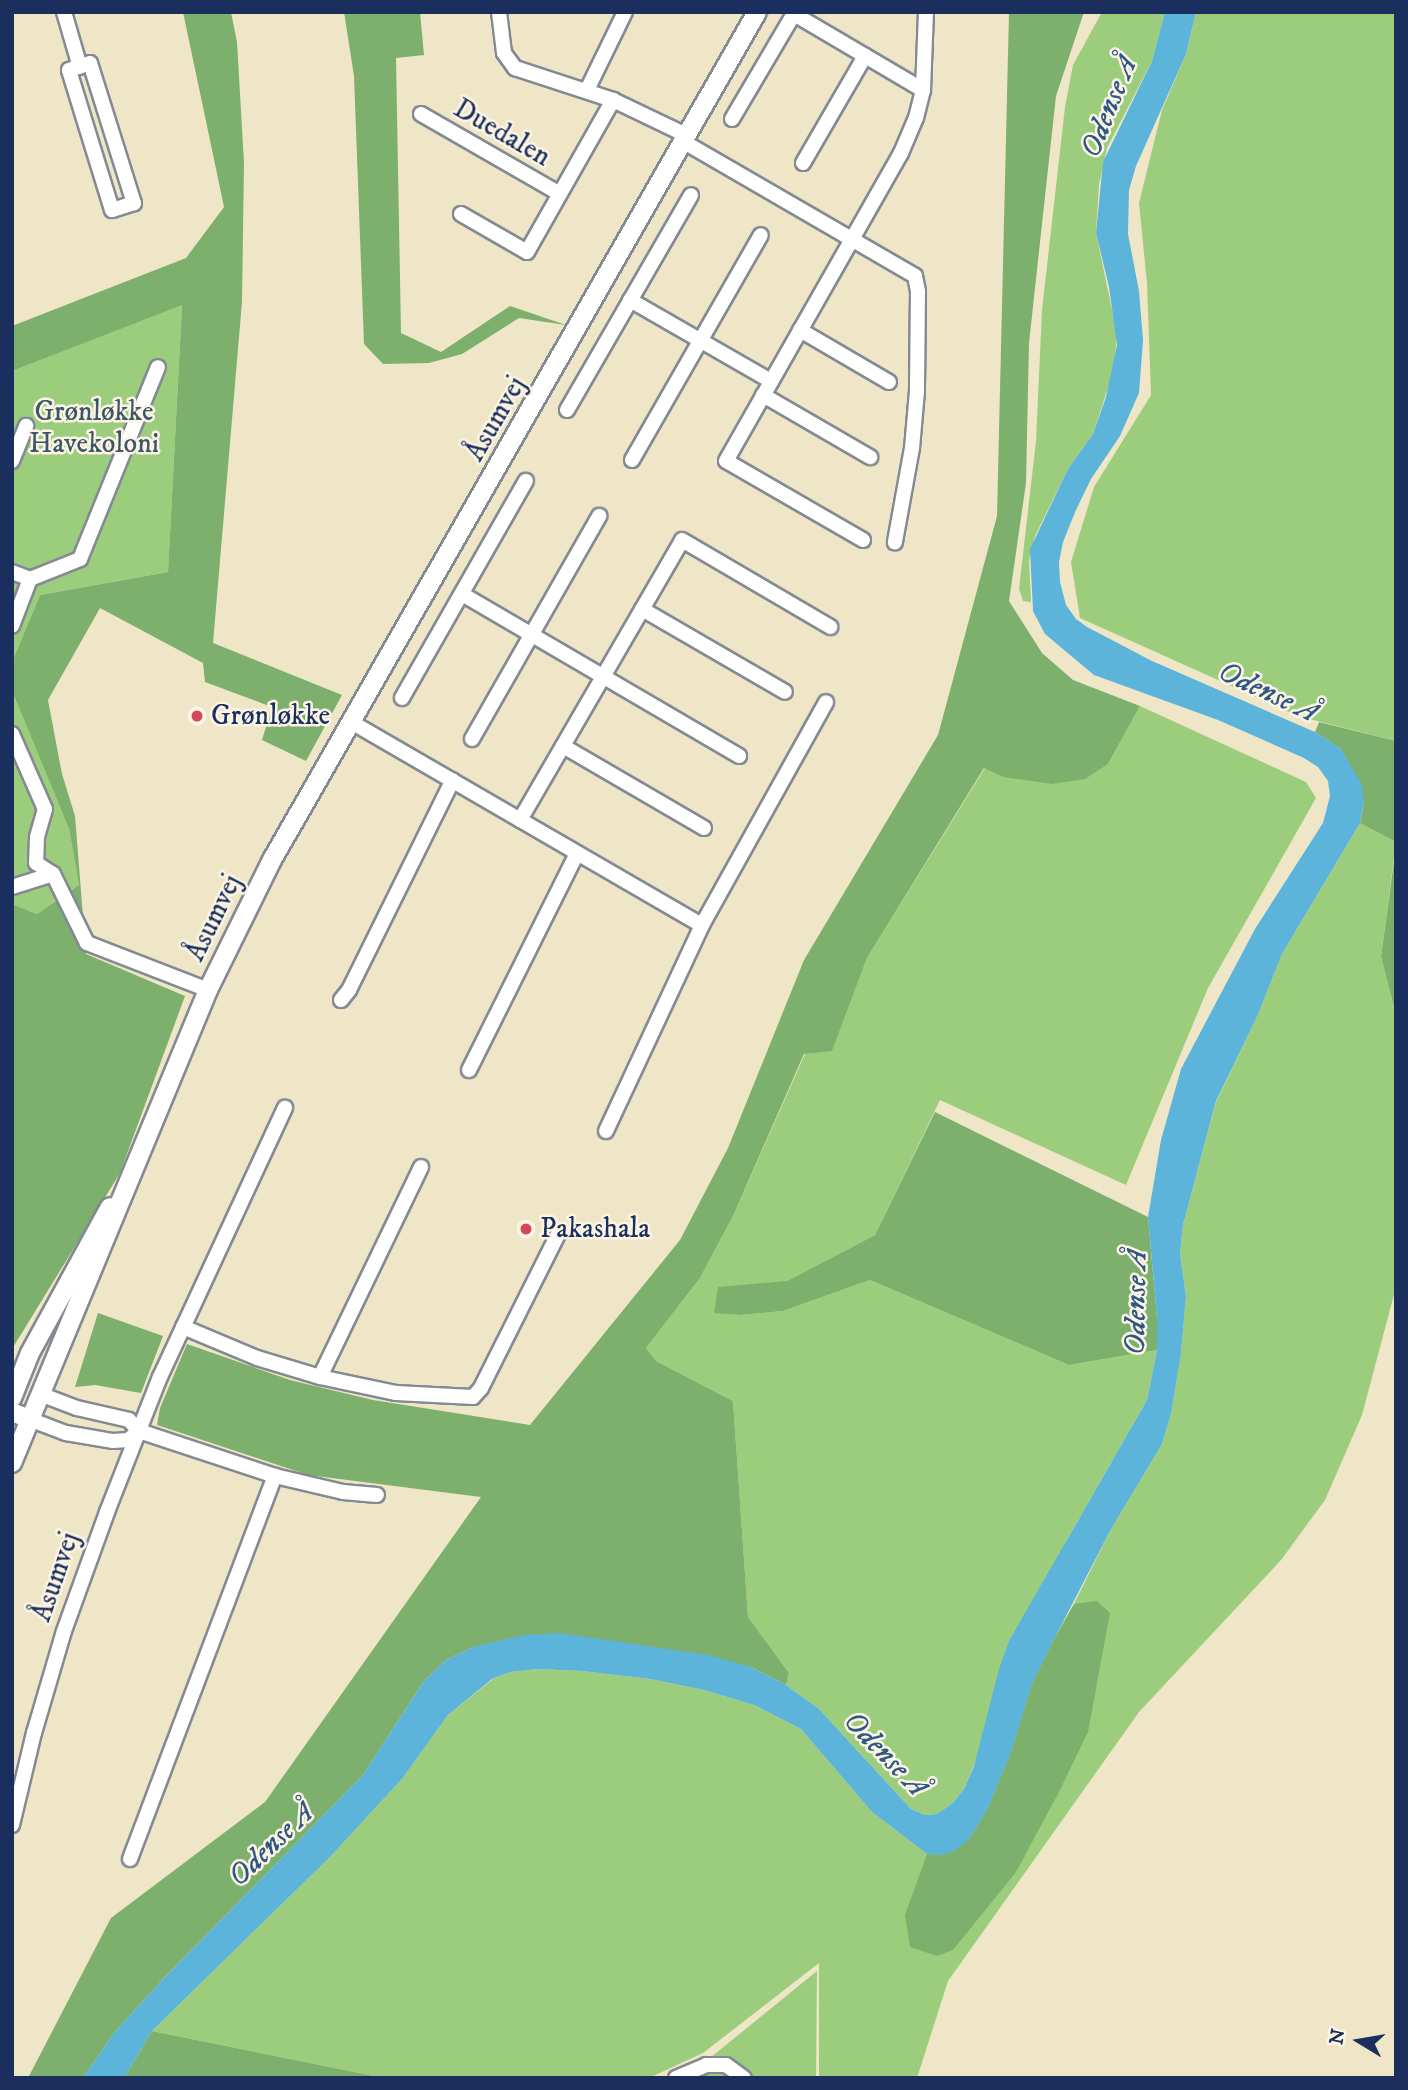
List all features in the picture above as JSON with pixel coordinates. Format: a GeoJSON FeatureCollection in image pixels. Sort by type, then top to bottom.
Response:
{"type":"FeatureCollection","features":[{"type":"Feature","properties":{"kind":"street"},"geometry":{"type":"LineString","coordinates":[[64,12],[80,66]]}},
{"type":"Feature","properties":{"kind":"street"},"geometry":{"type":"LineString","coordinates":[[499,12],[504,53],[508,62],[524,72],[613,100],[686,139],[906,270],[917,281],[917,391],[912,448],[895,542]]}},
{"type":"Feature","properties":{"kind":"street"},"geometry":{"type":"LineString","coordinates":[[587,90],[625,12]]}},
{"type":"Feature","properties":{"kind":"street","name":"Åsumvej"},"geometry":{"type":"LineString","coordinates":[[12,1463],[21,1416],[40,1394],[145,1147],[208,990],[272,860],[353,723],[757,12]]}},
{"type":"Feature","properties":{"kind":"street"},"geometry":{"type":"LineString","coordinates":[[863,540],[726,461],[901,153],[916,118],[923,90],[926,12]]}},
{"type":"Feature","properties":{"kind":"street"},"geometry":{"type":"LineString","coordinates":[[732,119],[794,13],[923,90]]}},
{"type":"Feature","properties":{"kind":"street"},"geometry":{"type":"LineString","coordinates":[[803,163],[865,55]]}},
{"type":"Feature","properties":{"kind":"street"},"geometry":{"type":"LineString","coordinates":[[90,63],[134,203],[112,209],[69,70],[80,66],[90,63]]}},
{"type":"Feature","properties":{"kind":"street","name":"Duedalen"},"geometry":{"type":"LineString","coordinates":[[461,214],[527,251],[613,100]]}},
{"type":"Feature","properties":{"kind":"street","name":"Duedalen"},"geometry":{"type":"LineString","coordinates":[[421,114],[560,194]]}},
{"type":"Feature","properties":{"kind":"street","name":"Åsumvej"},"geometry":{"type":"LineString","coordinates":[[566,410],[691,195]]}},
{"type":"Feature","properties":{"kind":"street"},"geometry":{"type":"LineString","coordinates":[[632,460],[761,235]]}},
{"type":"Feature","properties":{"kind":"street"},"geometry":{"type":"LineString","coordinates":[[630,300],[771,381]]}},
{"type":"Feature","properties":{"kind":"street"},"geometry":{"type":"LineString","coordinates":[[800,330],[889,382]]}},
{"type":"Feature","properties":{"kind":"street"},"geometry":{"type":"LineString","coordinates":[[12,572],[30,579],[80,559],[158,367]]}},
{"type":"Feature","properties":{"kind":"street"},"geometry":{"type":"LineString","coordinates":[[763,395],[870,457]]}},
{"type":"Feature","properties":{"kind":"street"},"geometry":{"type":"LineString","coordinates":[[12,461],[26,426]]}},
{"type":"Feature","properties":{"kind":"street","name":"Åsumvej"},"geometry":{"type":"LineString","coordinates":[[402,698],[526,481]]}},
{"type":"Feature","properties":{"kind":"street"},"geometry":{"type":"LineString","coordinates":[[472,739],[599,516]]}},
{"type":"Feature","properties":{"kind":"street"},"geometry":{"type":"LineString","coordinates":[[520,820],[682,540],[830,626]]}},
{"type":"Feature","properties":{"kind":"street"},"geometry":{"type":"LineString","coordinates":[[12,626],[30,579]]}},
{"type":"Feature","properties":{"kind":"street"},"geometry":{"type":"LineString","coordinates":[[462,594],[739,756]]}},
{"type":"Feature","properties":{"kind":"street"},"geometry":{"type":"LineString","coordinates":[[642,609],[785,692]]}},
{"type":"Feature","properties":{"kind":"street"},"geometry":{"type":"LineString","coordinates":[[606,1132],[702,925],[826,702]]}},
{"type":"Feature","properties":{"kind":"street"},"geometry":{"type":"LineString","coordinates":[[353,723],[702,925]]}},
{"type":"Feature","properties":{"kind":"street"},"geometry":{"type":"LineString","coordinates":[[12,734],[45,809],[37,837],[36,863],[53,873],[87,943],[208,990]]}},
{"type":"Feature","properties":{"kind":"street"},"geometry":{"type":"LineString","coordinates":[[563,746],[704,828]]}},
{"type":"Feature","properties":{"kind":"street"},"geometry":{"type":"LineString","coordinates":[[341,1000],[349,990],[453,780]]}},
{"type":"Feature","properties":{"kind":"street"},"geometry":{"type":"LineString","coordinates":[[469,1070],[577,853]]}},
{"type":"Feature","properties":{"kind":"street"},"geometry":{"type":"LineString","coordinates":[[12,887],[53,873]]}},
{"type":"Feature","properties":{"kind":"street","name":"Åsumvej"},"geometry":{"type":"LineString","coordinates":[[12,1825],[34,1732],[64,1632],[139,1431],[183,1327],[285,1108]]}},
{"type":"Feature","properties":{"kind":"street","name":"Åsumvej"},"geometry":{"type":"LineString","coordinates":[[14,1389],[79,1260],[145,1147]]}},
{"type":"Feature","properties":{"kind":"street"},"geometry":{"type":"LineString","coordinates":[[320,1377],[421,1167]]}},
{"type":"Feature","properties":{"kind":"street"},"geometry":{"type":"LineString","coordinates":[[183,1327],[257,1358],[320,1377],[396,1393],[473,1397],[481,1388],[559,1231]]}},
{"type":"Feature","properties":{"kind":"street"},"geometry":{"type":"LineString","coordinates":[[14,1389],[129,1420],[139,1431],[275,1476],[343,1492],[377,1495]]}},
{"type":"Feature","properties":{"kind":"street"},"geometry":{"type":"LineString","coordinates":[[21,1416],[66,1433],[113,1441],[128,1440],[139,1431]]}},
{"type":"Feature","properties":{"kind":"street"},"geometry":{"type":"LineString","coordinates":[[130,1858],[275,1476]]}},
{"type":"Feature","properties":{"kind":"street"},"geometry":{"type":"LineString","coordinates":[[676,2078],[706,2065],[726,2066],[744,2075],[744,2078]]}},
{"type":"Feature","properties":{"kind":"green space"},"geometry":{"type":"Polygon","coordinates":[[[183,12],[231,12],[237,42],[244,163],[242,302],[213,643],[342,695],[306,761],[262,740],[272,707],[205,682],[203,663],[100,608],[48,700],[62,774],[75,816],[86,954],[185,996],[120,1173],[12,1349],[12,904],[37,914],[79,885],[69,829],[12,691],[12,662],[40,595],[168,572],[182,305],[12,371],[12,326],[186,258],[224,207],[183,12]]]}},
{"type":"Feature","properties":{"kind":"green space"},"geometry":{"type":"Polygon","coordinates":[[[344,12],[420,12],[424,55],[396,58],[401,333],[441,352],[510,306],[566,325],[519,318],[462,354],[429,363],[383,364],[364,344],[354,76],[344,12]]]}},
{"type":"Feature","properties":{"kind":"green space"},"geometry":{"type":"Polygon","coordinates":[[[1009,12],[1084,12],[1056,96],[1029,343],[1026,483],[1009,601],[1042,653],[1073,680],[1140,706],[1108,764],[1085,779],[1052,784],[1003,777],[984,768],[867,958],[832,1051],[804,1054],[733,1216],[700,1278],[646,1348],[656,1361],[733,1401],[748,1617],[789,1673],[786,1685],[751,1667],[473,1647],[446,1660],[424,1681],[363,1775],[163,1979],[114,2033],[83,2078],[28,2078],[111,1918],[265,1802],[481,1497],[308,1475],[157,1425],[160,1408],[187,1344],[290,1380],[373,1400],[530,1425],[680,1240],[728,1148],[804,960],[938,735],[997,516],[1009,12]]]}},
{"type":"Feature","properties":{"kind":"green space"},"geometry":{"type":"Polygon","coordinates":[[[1102,12],[1165,12],[1152,61],[1107,148],[1099,185],[1096,233],[1117,334],[1114,369],[1093,434],[1068,469],[1035,536],[1029,561],[1031,602],[1023,601],[1019,589],[1036,441],[1042,310],[1065,107],[1073,65],[1102,12]]]}},
{"type":"Feature","properties":{"kind":"green space"},"geometry":{"type":"Polygon","coordinates":[[[1196,12],[1396,12],[1396,741],[1298,716],[1080,618],[1071,562],[1094,487],[1151,395],[1147,283],[1139,203],[1162,110],[1186,54],[1196,12]]]}},
{"type":"Feature","properties":{"kind":"green space","name":"Grønløkke Havekoloni"},"geometry":{"type":"Polygon","coordinates":[[[182,304],[168,572],[40,595],[12,662],[12,371],[182,304]]]}},
{"type":"Feature","properties":{"kind":"green space"},"geometry":{"type":"Polygon","coordinates":[[[12,691],[69,829],[79,885],[37,914],[12,904],[12,691]]]}},
{"type":"Feature","properties":{"kind":"green space"},"geometry":{"type":"Polygon","coordinates":[[[1140,706],[1306,782],[1316,798],[1208,988],[1126,1185],[940,1100],[875,1235],[787,1281],[714,1312],[741,1315],[783,1311],[870,1280],[1069,1365],[1157,1350],[1147,1400],[1065,1543],[964,1789],[953,1803],[937,1814],[925,1815],[911,1809],[819,1709],[786,1685],[789,1673],[748,1617],[733,1401],[656,1361],[646,1348],[700,1278],[733,1216],[805,1054],[832,1050],[867,958],[985,768],[1003,777],[1108,764],[1140,706]]]}},
{"type":"Feature","properties":{"kind":"green space"},"geometry":{"type":"Polygon","coordinates":[[[1319,722],[1396,741],[1396,842],[1360,823],[1364,803],[1341,749],[1315,732],[1319,722]]]}},
{"type":"Feature","properties":{"kind":"green space"},"geometry":{"type":"Polygon","coordinates":[[[1360,823],[1396,842],[1381,957],[1396,1017],[1396,1287],[1362,1415],[1325,1500],[1281,1560],[1139,1712],[948,1981],[917,2078],[819,2078],[819,1963],[703,2053],[649,2078],[384,2078],[152,2031],[330,1857],[402,1779],[448,1715],[493,1679],[511,1672],[537,1669],[582,1671],[650,1679],[704,1690],[754,1705],[801,1729],[872,1812],[927,1854],[1074,1604],[1110,1531],[1162,1444],[1171,1414],[1181,1354],[1186,1296],[1180,1254],[1183,1225],[1216,1102],[1257,1017],[1282,954],[1360,823]]]}},
{"type":"Feature","properties":{"kind":"green space"},"geometry":{"type":"Polygon","coordinates":[[[1396,846],[1396,1016],[1381,957],[1396,846]]]}},
{"type":"Feature","properties":{"kind":"green space"},"geometry":{"type":"Polygon","coordinates":[[[935,1112],[1148,1217],[1157,1318],[1157,1350],[1069,1365],[870,1280],[783,1311],[741,1315],[714,1313],[718,1287],[787,1281],[875,1235],[935,1112]]]}},
{"type":"Feature","properties":{"kind":"green space"},"geometry":{"type":"Polygon","coordinates":[[[98,1313],[163,1336],[141,1393],[95,1385],[75,1387],[98,1313]]]}},
{"type":"Feature","properties":{"kind":"green space"},"geometry":{"type":"Polygon","coordinates":[[[1097,1601],[1110,1613],[1088,1732],[1016,1872],[953,1950],[937,1956],[910,1947],[905,1915],[927,1854],[942,1855],[969,1839],[988,1808],[1010,1755],[1032,1684],[1048,1651],[1074,1604],[1097,1601]]]}},
{"type":"Feature","properties":{"kind":"green space"},"geometry":{"type":"Polygon","coordinates":[[[817,1971],[816,2078],[669,2078],[705,2062],[817,1971]]]}},
{"type":"Feature","properties":{"kind":"green space"},"geometry":{"type":"Polygon","coordinates":[[[152,2031],[384,2078],[124,2078],[152,2031]]]}},
{"type":"Feature","properties":{"kind":"water"},"geometry":{"type":"Polygon","coordinates":[[[1165,12],[1196,12],[1186,54],[1136,166],[1129,190],[1128,234],[1139,291],[1143,340],[1139,393],[1120,436],[1091,479],[1076,510],[1063,542],[1059,562],[1060,582],[1066,605],[1076,619],[1087,627],[1152,661],[1315,732],[1341,749],[1362,785],[1364,803],[1360,823],[1282,954],[1257,1017],[1216,1101],[1183,1225],[1180,1254],[1186,1296],[1181,1354],[1171,1414],[1162,1444],[1110,1531],[1032,1684],[1010,1755],[988,1808],[969,1839],[956,1850],[942,1855],[927,1854],[872,1812],[801,1729],[754,1705],[704,1690],[650,1679],[582,1671],[537,1669],[511,1672],[492,1679],[448,1715],[402,1779],[330,1857],[152,2031],[124,2078],[83,2078],[114,2033],[163,1979],[363,1775],[424,1681],[446,1660],[473,1647],[524,1635],[559,1633],[708,1655],[751,1667],[786,1685],[819,1709],[911,1809],[925,1815],[937,1814],[953,1803],[964,1789],[974,1766],[1009,1641],[1147,1400],[1157,1350],[1157,1318],[1148,1217],[1161,1140],[1181,1069],[1255,929],[1323,823],[1330,796],[1328,781],[1318,767],[1304,758],[1218,720],[1094,675],[1045,634],[1033,611],[1030,549],[1068,469],[1093,434],[1106,397],[1117,345],[1109,287],[1096,233],[1103,162],[1152,61],[1165,12]]]}},
{"type":"Feature","properties":{"kind":"place","name":"Grønløkke"},"geometry":{"type":"Point","coordinates":[197,716]}},
{"type":"Feature","properties":{"kind":"place","name":"Pakashala"},"geometry":{"type":"Point","coordinates":[526,1229]}},
{"type":"Feature","properties":{"kind":"water label","name":"Odense Å"},"geometry":{"type":"Point","coordinates":[1110,107]}},
{"type":"Feature","properties":{"kind":"water label","name":"Odense Å"},"geometry":{"type":"Point","coordinates":[1268,693]}},
{"type":"Feature","properties":{"kind":"water label","name":"Odense Å"},"geometry":{"type":"Point","coordinates":[1137,1302]}},
{"type":"Feature","properties":{"kind":"water label","name":"Odense Å"},"geometry":{"type":"Point","coordinates":[885,1755]}},
{"type":"Feature","properties":{"kind":"water label","name":"Odense Å"},"geometry":{"type":"Point","coordinates":[272,1845]}}]}
